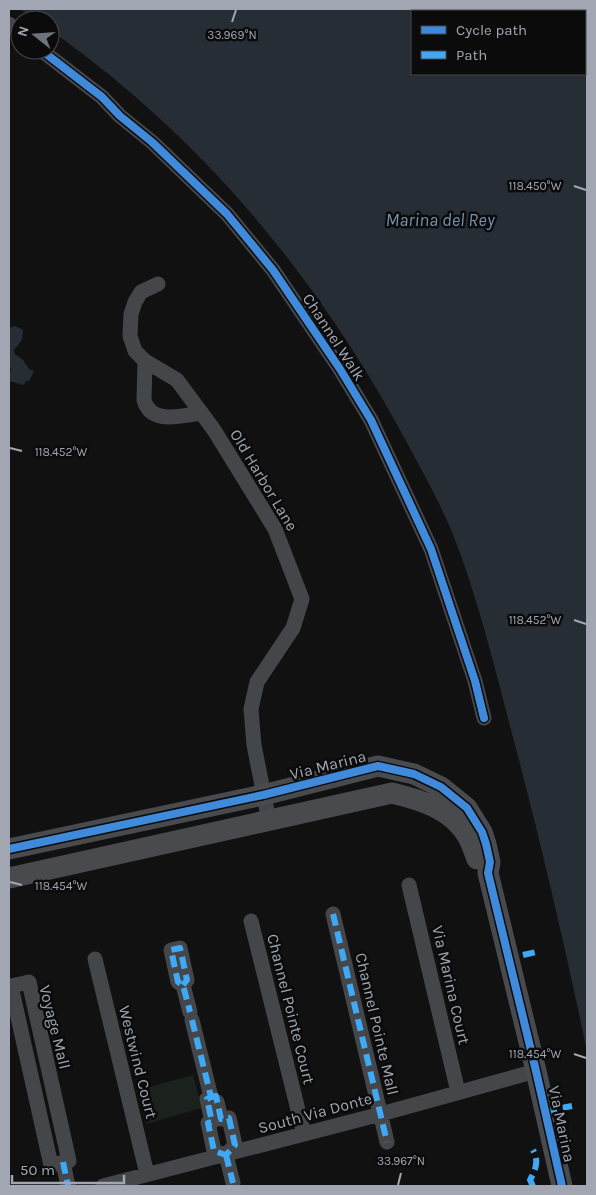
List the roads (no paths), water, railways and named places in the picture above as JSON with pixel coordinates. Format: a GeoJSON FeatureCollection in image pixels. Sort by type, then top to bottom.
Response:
{"type":"FeatureCollection","features":[{"type":"Feature","properties":{"kind":"street","name":"Channel Walk"},"geometry":{"type":"LineString","coordinates":[[54,60],[102,97],[120,116],[152,142],[227,214],[273,270],[340,369],[370,420],[431,549],[475,681],[484,718]]}},
{"type":"Feature","properties":{"kind":"street","name":"Old Harbor Lane"},"geometry":{"type":"LineString","coordinates":[[158,284],[141,292],[135,302],[131,314],[130,336],[135,351],[145,361],[177,380],[202,413],[276,529],[302,599],[293,628],[257,682],[251,709],[254,745],[269,821]]}},
{"type":"Feature","properties":{"kind":"street"},"geometry":{"type":"LineString","coordinates":[[145,361],[144,400],[145,405],[150,410],[163,416],[174,418],[202,413]]}},
{"type":"Feature","properties":{"kind":"street","name":"Via Marina"},"geometry":{"type":"LineString","coordinates":[[9,849],[263,795],[378,766],[414,774],[441,787],[467,808],[482,832],[486,844],[490,862],[488,872],[562,1186]]}},
{"type":"Feature","properties":{"kind":"street","name":"Via Marina"},"geometry":{"type":"LineString","coordinates":[[10,873],[269,821],[392,793],[416,799],[448,814],[468,836],[480,866],[488,872]]}},
{"type":"Feature","properties":{"kind":"street","name":"Via Marina Court"},"geometry":{"type":"LineString","coordinates":[[409,885],[458,1092]]}},
{"type":"Feature","properties":{"kind":"street","name":"Channel Pointe Mall"},"geometry":{"type":"LineString","coordinates":[[333,914],[387,1142]]}},
{"type":"Feature","properties":{"kind":"street","name":"Channel Pointe Court"},"geometry":{"type":"LineString","coordinates":[[251,921],[304,1134]]}},
{"type":"Feature","properties":{"kind":"street","name":"Westwind Court"},"geometry":{"type":"LineString","coordinates":[[95,959],[148,1174]]}},
{"type":"Feature","properties":{"kind":"street","name":"Voyage Mall"},"geometry":{"type":"LineString","coordinates":[[28,982],[69,1161],[63,1162],[51,1165],[11,986],[28,982]]}},
{"type":"Feature","properties":{"kind":"street"},"geometry":{"type":"LineString","coordinates":[[183,985],[211,1097],[207,1099],[212,1122],[208,1123],[214,1151],[226,1155],[233,1183]]}},
{"type":"Feature","properties":{"kind":"street","name":"South Via Donte"},"geometry":{"type":"LineString","coordinates":[[103,1186],[226,1155],[536,1071]]}},
{"type":"Feature","properties":{"kind":"street","name":"Voyage Mall"},"geometry":{"type":"LineString","coordinates":[[63,1162],[68,1186]]}},
{"type":"Feature","properties":{"kind":"water","name":"Marina del Rey"},"geometry":{"type":"Polygon","coordinates":[[[20,9],[587,9],[587,1051],[541,848],[484,628],[461,556],[442,509],[381,395],[353,350],[292,263],[223,182],[186,144],[124,87],[60,37],[60,10],[20,9]]]}},
{"type":"Feature","properties":{"kind":"water"},"geometry":{"type":"Polygon","coordinates":[[[15,326],[23,330],[22,340],[14,350],[15,354],[23,360],[29,369],[34,371],[29,381],[26,381],[24,385],[9,381],[11,368],[9,367],[9,328],[15,326]]]}}]}
